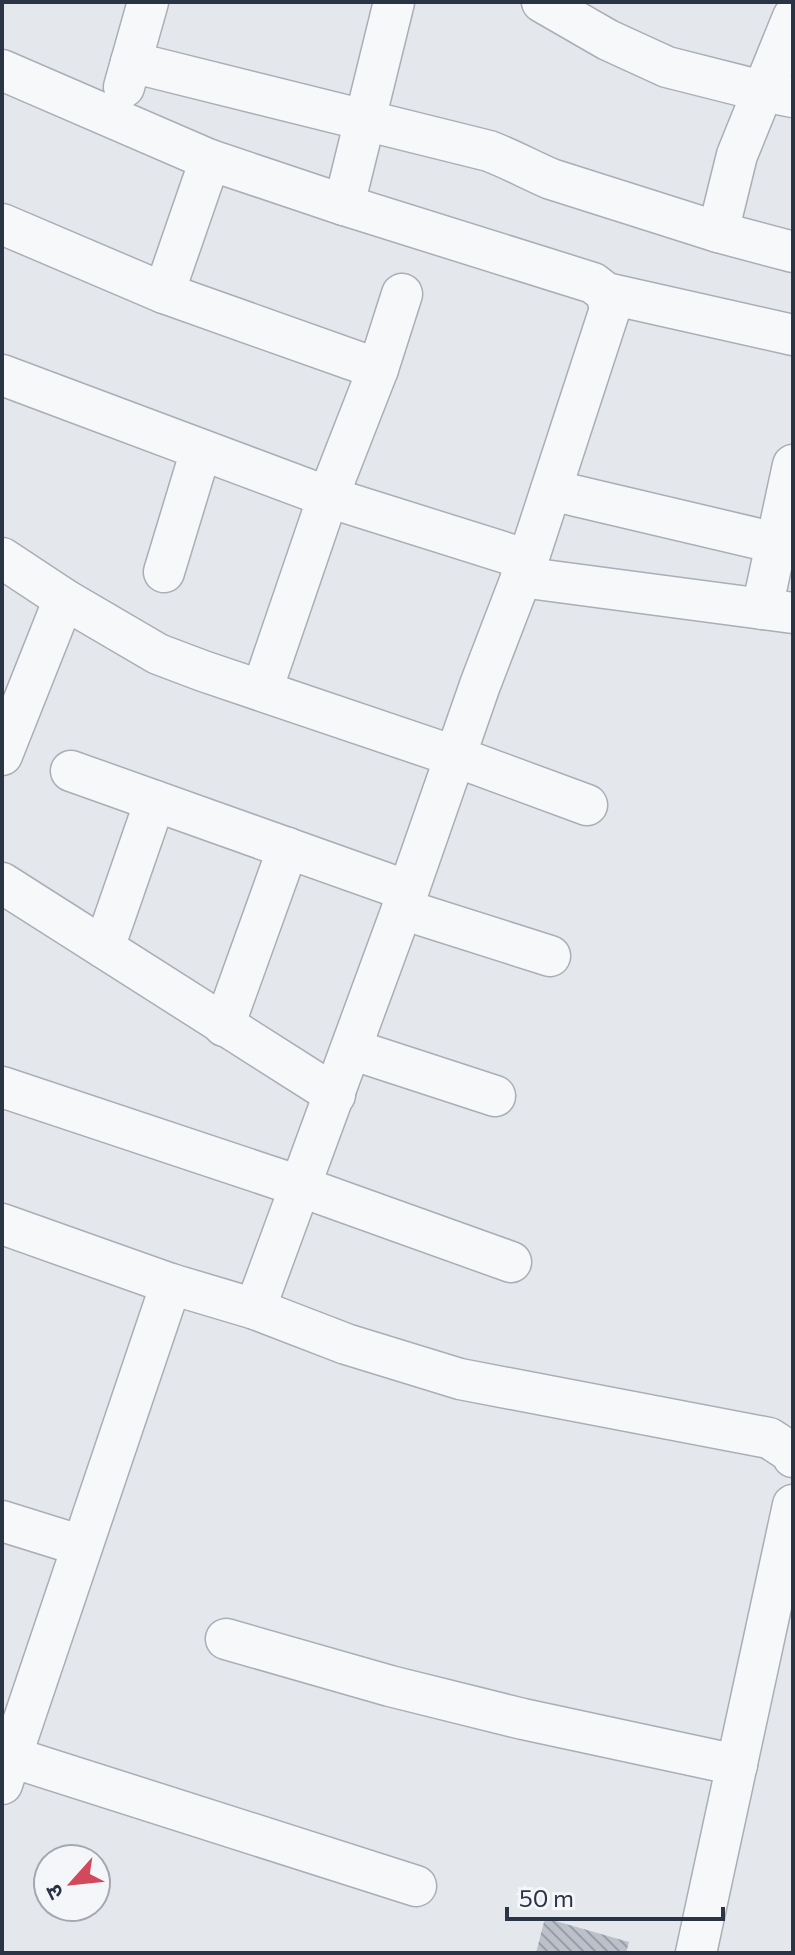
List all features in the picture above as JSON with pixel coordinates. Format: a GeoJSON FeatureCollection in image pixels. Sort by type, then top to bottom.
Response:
{"type":"FeatureCollection","features":[{"type":"Feature","properties":{"kind":"street"},"geometry":{"type":"LineString","coordinates":[[114,118],[148,2]]}},
{"type":"Feature","properties":{"kind":"street"},"geometry":{"type":"LineString","coordinates":[[344,205],[394,2]]}},
{"type":"Feature","properties":{"kind":"street"},"geometry":{"type":"LineString","coordinates":[[542,2],[608,40],[667,67],[777,94]]}},
{"type":"Feature","properties":{"kind":"street"},"geometry":{"type":"LineString","coordinates":[[718,232],[737,155],[777,94],[793,17]]}},
{"type":"Feature","properties":{"kind":"street"},"geometry":{"type":"LineString","coordinates":[[131,62],[489,151],[551,179],[718,232],[793,252]]}},
{"type":"Feature","properties":{"kind":"street"},"geometry":{"type":"LineString","coordinates":[[2,70],[210,160],[593,283],[606,293],[793,335]]}},
{"type":"Feature","properties":{"kind":"street"},"geometry":{"type":"LineString","coordinates":[[164,293],[210,160]]}},
{"type":"Feature","properties":{"kind":"street"},"geometry":{"type":"LineString","coordinates":[[2,224],[164,293],[378,369]]}},
{"type":"Feature","properties":{"kind":"street"},"geometry":{"type":"LineString","coordinates":[[255,1309],[525,568],[610,309],[606,293]]}},
{"type":"Feature","properties":{"kind":"street"},"geometry":{"type":"LineString","coordinates":[[262,690],[402,294]]}},
{"type":"Feature","properties":{"kind":"street"},"geometry":{"type":"LineString","coordinates":[[2,375],[525,568],[778,611],[776,543],[793,465]]}},
{"type":"Feature","properties":{"kind":"street"},"geometry":{"type":"LineString","coordinates":[[164,572],[201,450]]}},
{"type":"Feature","properties":{"kind":"street"},"geometry":{"type":"LineString","coordinates":[[551,490],[776,543]]}},
{"type":"Feature","properties":{"kind":"street"},"geometry":{"type":"LineString","coordinates":[[2,558],[64,599],[158,654],[587,805]]}},
{"type":"Feature","properties":{"kind":"street"},"geometry":{"type":"LineString","coordinates":[[2,755],[64,599]]}},
{"type":"Feature","properties":{"kind":"street"},"geometry":{"type":"LineString","coordinates":[[71,771],[288,848],[405,900],[550,956]]}},
{"type":"Feature","properties":{"kind":"street"},"geometry":{"type":"LineString","coordinates":[[104,948],[155,801]]}},
{"type":"Feature","properties":{"kind":"street"},"geometry":{"type":"LineString","coordinates":[[224,1026],[288,848]]}},
{"type":"Feature","properties":{"kind":"street"},"geometry":{"type":"LineString","coordinates":[[2,883],[335,1095]]}},
{"type":"Feature","properties":{"kind":"street"},"geometry":{"type":"LineString","coordinates":[[351,1049],[495,1096]]}},
{"type":"Feature","properties":{"kind":"street"},"geometry":{"type":"LineString","coordinates":[[2,1087],[299,1186],[511,1262]]}},
{"type":"Feature","properties":{"kind":"street"},"geometry":{"type":"LineString","coordinates":[[2,1224],[171,1284],[255,1309],[346,1344],[460,1379],[769,1438],[792,1453],[793,1457]]}},
{"type":"Feature","properties":{"kind":"street"},"geometry":{"type":"LineString","coordinates":[[171,1284],[5,1765],[416,1886]]}},
{"type":"Feature","properties":{"kind":"street"},"geometry":{"type":"LineString","coordinates":[[696,1953],[793,1505]]}},
{"type":"Feature","properties":{"kind":"street"},"geometry":{"type":"LineString","coordinates":[[2,1521],[82,1546]]}},
{"type":"Feature","properties":{"kind":"street"},"geometry":{"type":"LineString","coordinates":[[226,1639],[464,1705],[737,1765]]}},
{"type":"Feature","properties":{"kind":"building"},"geometry":{"type":"Polygon","coordinates":[[[545,1918],[629,1942],[626,1953],[536,1953],[545,1918]]]}}]}
